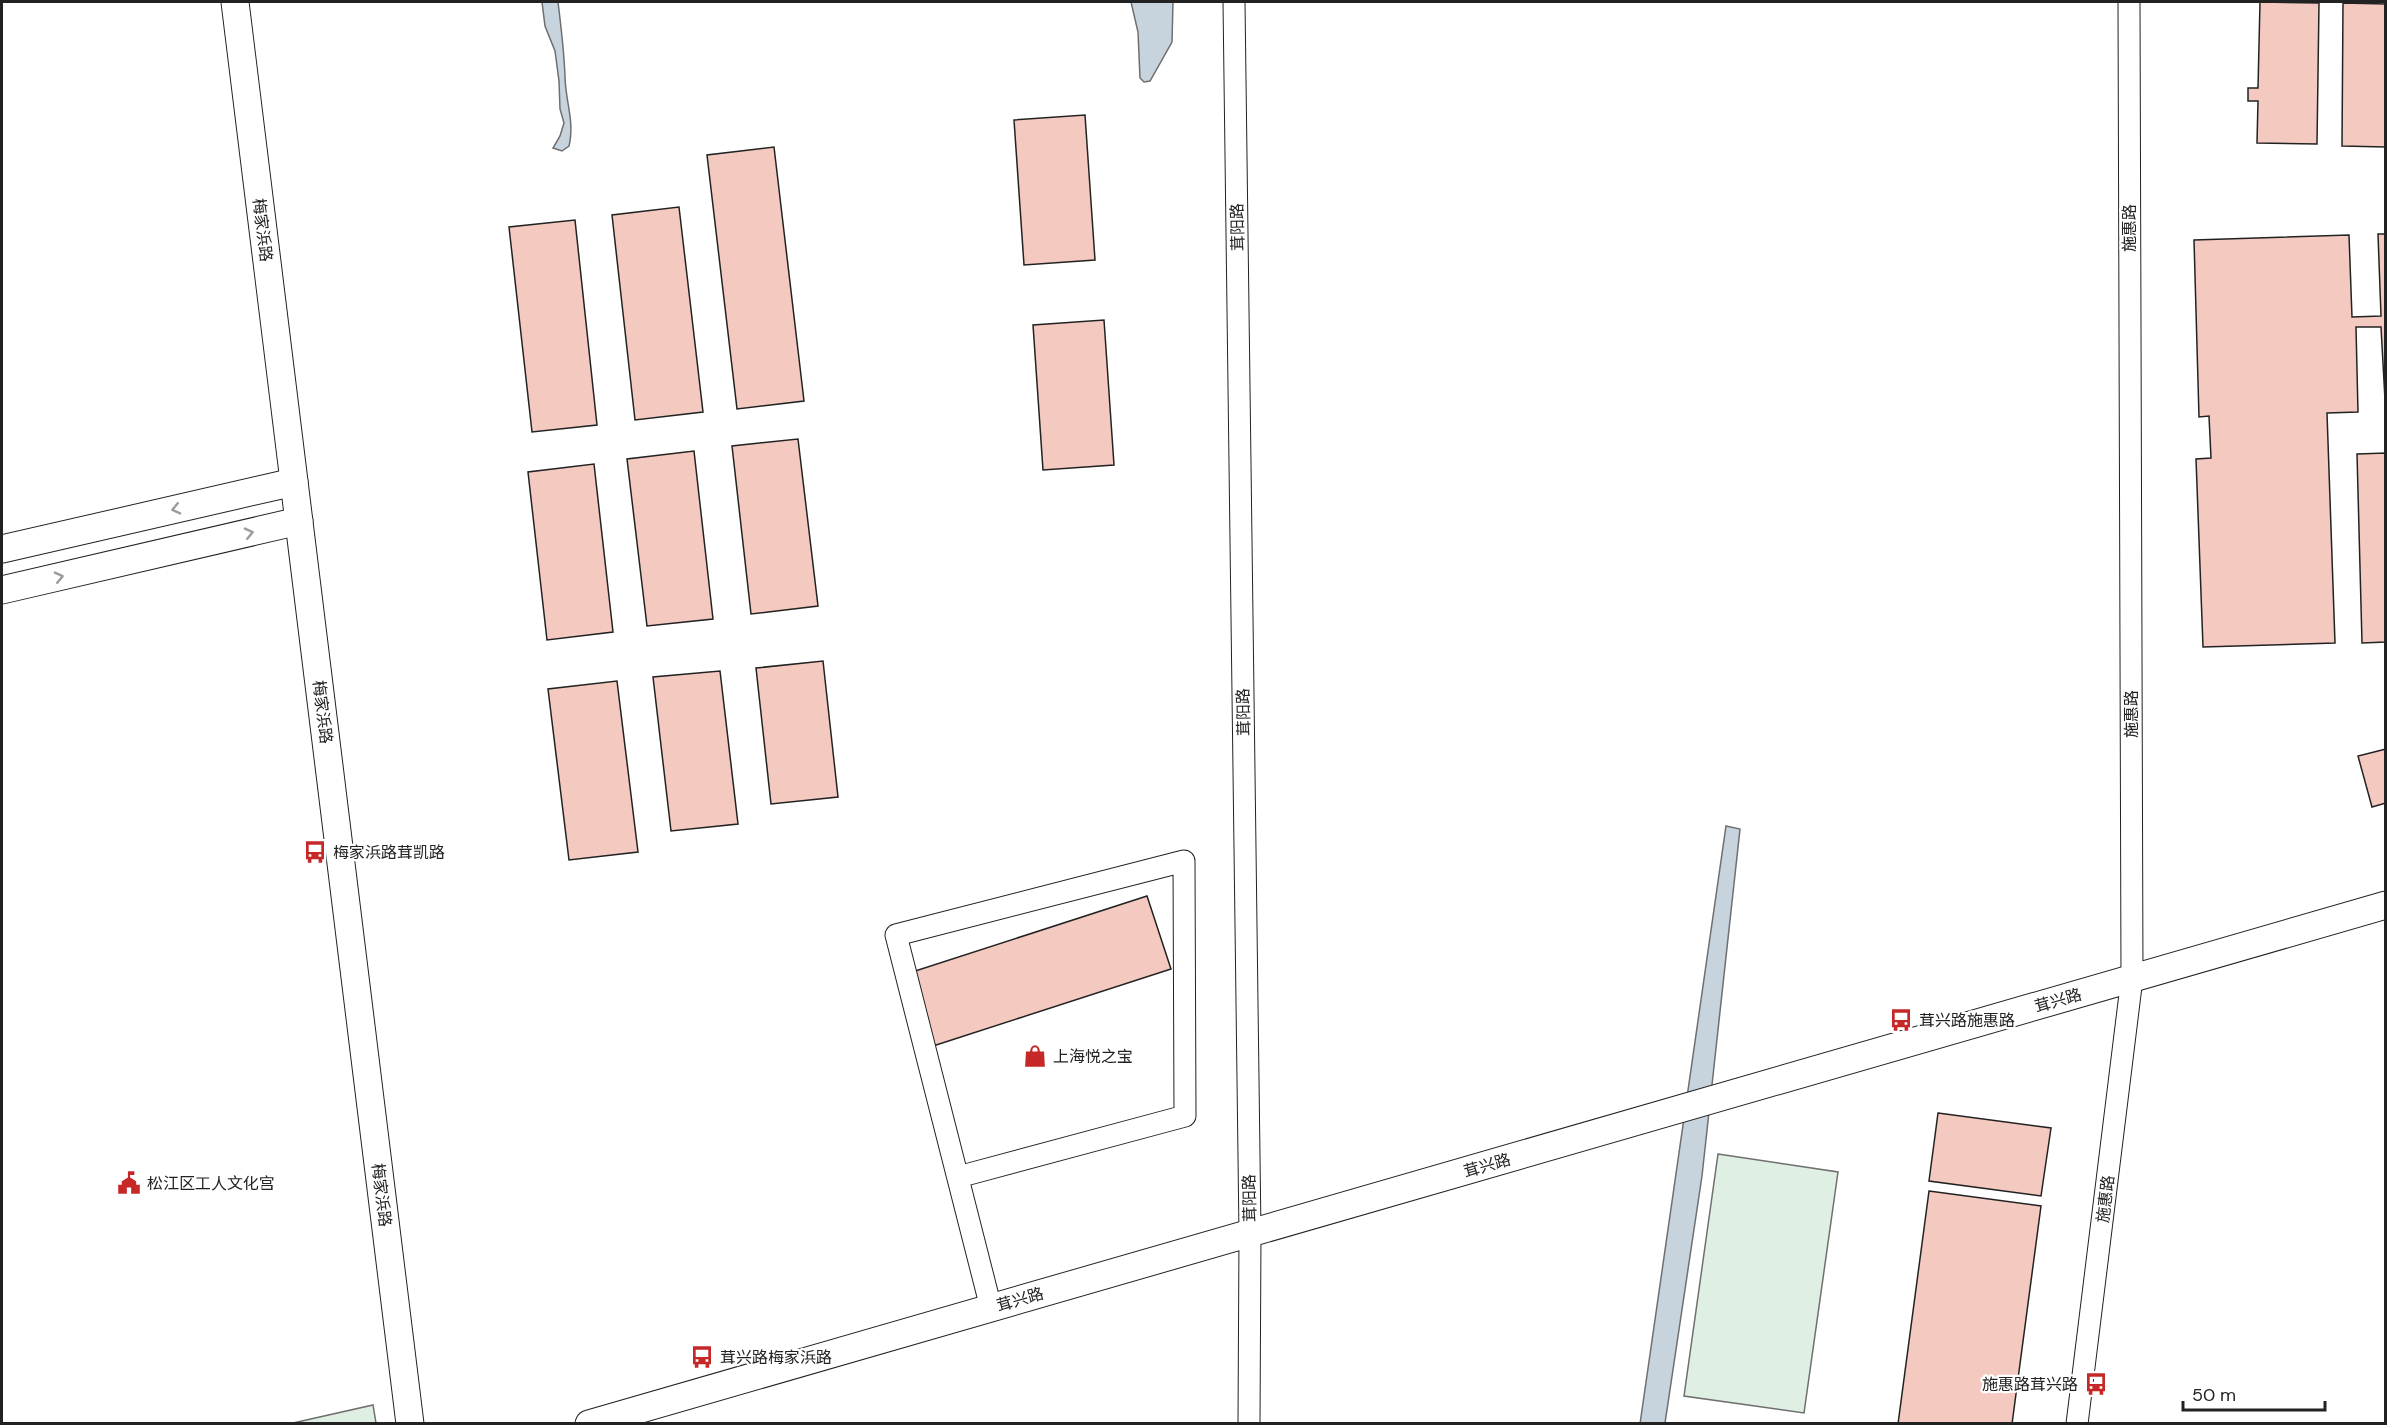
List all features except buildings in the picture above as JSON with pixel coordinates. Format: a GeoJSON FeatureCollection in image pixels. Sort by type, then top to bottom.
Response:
{"type":"FeatureCollection","features":[{"type":"Feature","properties":{"kind":"main road","name":"梅家浜路"},"geometry":{"type":"LineString","coordinates":[[235,2],[410,1424]]}},
{"type":"Feature","properties":{"kind":"main road"},"geometry":{"type":"LineString","coordinates":[[2,549],[294,482]]}},
{"type":"Feature","properties":{"kind":"main road"},"geometry":{"type":"LineString","coordinates":[[2,590],[299,521]]}},
{"type":"Feature","properties":{"kind":"main road","name":"茸兴路"},"geometry":{"type":"LineString","coordinates":[[589,1424],[2385,906]]}},
{"type":"Feature","properties":{"kind":"street","name":"茸阳路"},"geometry":{"type":"LineString","coordinates":[[1234,2],[1250,1233],[1249,1424]]}},
{"type":"Feature","properties":{"kind":"street","name":"施惠路"},"geometry":{"type":"LineString","coordinates":[[2077,1424],[2132,978],[2129,2]]}},
{"type":"Feature","properties":{"kind":"street"},"geometry":{"type":"LineString","coordinates":[[958,1177],[1185,1116],[1184,861],[896,936],[991,1308]]}},
{"type":"Feature","properties":{"kind":"green space"},"geometry":{"type":"Polygon","coordinates":[[[1718,1154],[1838,1172],[1804,1413],[1684,1396],[1718,1154]]]}},
{"type":"Feature","properties":{"kind":"green space"},"geometry":{"type":"Polygon","coordinates":[[[373,1405],[376,1423],[293,1423],[373,1405]]]}},
{"type":"Feature","properties":{"kind":"shaded area"},"geometry":{"type":"Polygon","coordinates":[[[542,2],[558,2],[571,128],[569,146],[562,151],[553,148],[564,123],[560,109],[555,51],[545,26],[542,2]]]}},
{"type":"Feature","properties":{"kind":"shaded area"},"geometry":{"type":"Polygon","coordinates":[[[1131,2],[1173,2],[1172,42],[1150,81],[1144,82],[1140,78],[1138,32],[1131,2]]]}},
{"type":"Feature","properties":{"kind":"shaded area"},"geometry":{"type":"Polygon","coordinates":[[[1726,826],[1740,829],[1702,1176],[1665,1423],[1640,1424],[1726,826]]]}},
{"type":"Feature","properties":{"kind":"place","name":"梅家浜路茸凯路"},"geometry":{"type":"Point","coordinates":[315,852]}},
{"type":"Feature","properties":{"kind":"place","name":"茸兴路施惠路"},"geometry":{"type":"Point","coordinates":[1901,1020]}},
{"type":"Feature","properties":{"kind":"place","name":"上海悦之宝"},"geometry":{"type":"Point","coordinates":[1035,1056]}},
{"type":"Feature","properties":{"kind":"place","name":"松江区工人文化宫"},"geometry":{"type":"Point","coordinates":[129,1183]}},
{"type":"Feature","properties":{"kind":"place","name":"茸兴路梅家浜路"},"geometry":{"type":"Point","coordinates":[702,1357]}},
{"type":"Feature","properties":{"kind":"place","name":"施惠路茸兴路"},"geometry":{"type":"Point","coordinates":[2096,1384]}}]}
